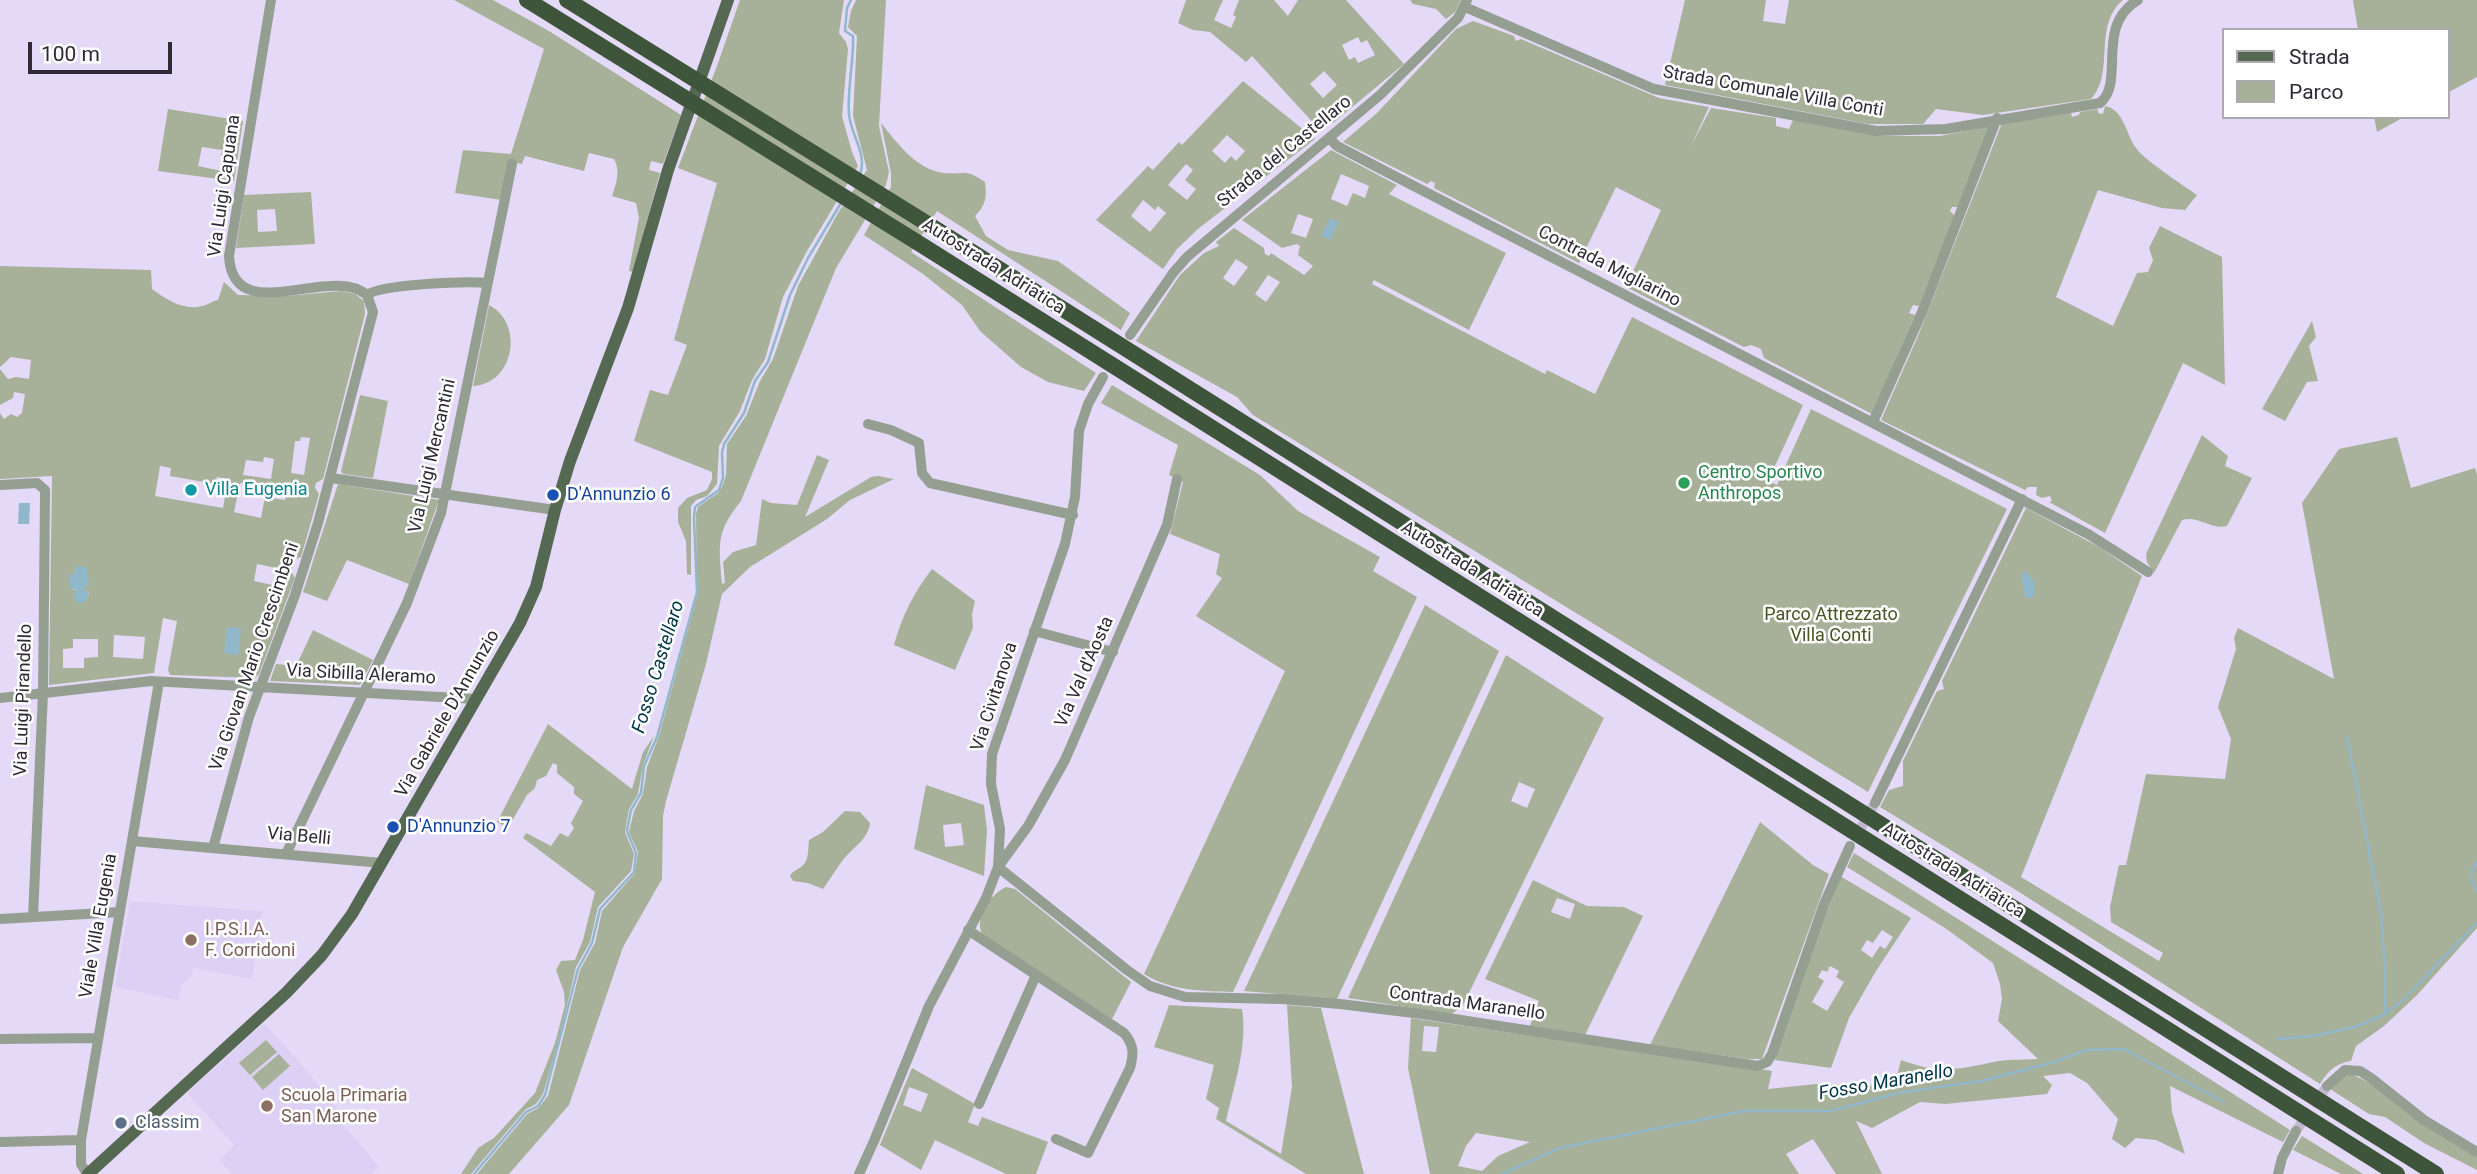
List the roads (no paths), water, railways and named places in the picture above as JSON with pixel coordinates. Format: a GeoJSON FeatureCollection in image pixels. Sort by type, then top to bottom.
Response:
{"type":"FeatureCollection","features":[{"type":"Feature","properties":{"kind":"highway","name":"Autostrada Adriatica"},"geometry":{"type":"LineString","coordinates":[[527,0],[920,244],[2397,1174]]}},
{"type":"Feature","properties":{"kind":"highway","name":"Autostrada Adriatica"},"geometry":{"type":"LineString","coordinates":[[568,0],[2436,1174]]}},
{"type":"Feature","properties":{"kind":"main road","name":"Via Gabriele D'Annunzio"},"geometry":{"type":"LineString","coordinates":[[88,1174],[273,1006],[310,968],[347,922],[526,611],[538,579],[570,461],[628,308],[668,170],[728,0]]}},
{"type":"Feature","properties":{"kind":"street","name":"Via Luigi Capuana"},"geometry":{"type":"LineString","coordinates":[[271,0],[229,256],[232,274],[238,285],[258,292],[346,286],[367,295],[372,290],[398,287],[488,283]]}},
{"type":"Feature","properties":{"kind":"street","name":"Strada Comunale Villa Conti"},"geometry":{"type":"LineString","coordinates":[[1466,4],[1646,86],[1876,131],[1945,129],[2103,101],[2109,87],[2116,25],[2126,9],[2138,0]]}},
{"type":"Feature","properties":{"kind":"street","name":"Strada del Castellaro"},"geometry":{"type":"LineString","coordinates":[[1130,335],[1172,273],[1187,257],[1330,139],[1415,62],[1458,18],[1466,4]]}},
{"type":"Feature","properties":{"kind":"street"},"geometry":{"type":"LineString","coordinates":[[1873,422],[1922,312],[1997,118]]}},
{"type":"Feature","properties":{"kind":"street","name":"Contrada Migliarino"},"geometry":{"type":"LineString","coordinates":[[1330,139],[1337,146],[2022,499],[2088,534],[2148,572]]}},
{"type":"Feature","properties":{"kind":"street","name":"Via Luigi Mercantini"},"geometry":{"type":"LineString","coordinates":[[286,854],[416,582],[445,495],[512,164]]}},
{"type":"Feature","properties":{"kind":"street"},"geometry":{"type":"LineString","coordinates":[[367,295],[372,305],[372,320],[331,478],[555,510]]}},
{"type":"Feature","properties":{"kind":"street","name":"Via Civitanova"},"geometry":{"type":"LineString","coordinates":[[859,1174],[929,1006],[986,898],[998,867],[1000,829],[991,784],[992,754],[1065,544],[1073,515],[1079,431],[1088,404],[1103,377]]}},
{"type":"Feature","properties":{"kind":"street"},"geometry":{"type":"LineString","coordinates":[[868,424],[891,430],[919,443],[922,473],[930,483],[1073,515]]}},
{"type":"Feature","properties":{"kind":"street","name":"Via Giovan Mario Crescimbeni"},"geometry":{"type":"LineString","coordinates":[[213,848],[249,717],[304,569],[331,478]]}},
{"type":"Feature","properties":{"kind":"street","name":"Via Val d'Aosta"},"geometry":{"type":"LineString","coordinates":[[998,867],[1046,796],[1113,652],[1167,524],[1177,479]]}},
{"type":"Feature","properties":{"kind":"street","name":"Via Luigi Pirandello"},"geometry":{"type":"LineString","coordinates":[[0,485],[32,482],[41,485],[45,495],[43,693],[33,917]]}},
{"type":"Feature","properties":{"kind":"street"},"geometry":{"type":"LineString","coordinates":[[1875,803],[2022,499]]}},
{"type":"Feature","properties":{"kind":"street"},"geometry":{"type":"LineString","coordinates":[[1034,631],[1113,652]]}},
{"type":"Feature","properties":{"kind":"street","name":"Via Sibilla Aleramo"},"geometry":{"type":"LineString","coordinates":[[0,698],[159,682],[476,699]]}},
{"type":"Feature","properties":{"kind":"street","name":"Viale Villa Eugenia"},"geometry":{"type":"LineString","coordinates":[[88,1174],[81,1164],[81,1140],[159,682]]}},
{"type":"Feature","properties":{"kind":"street","name":"Via Belli"},"geometry":{"type":"LineString","coordinates":[[132,841],[382,863]]}},
{"type":"Feature","properties":{"kind":"street","name":"Contrada Maranello"},"geometry":{"type":"LineString","coordinates":[[998,867],[1134,975],[1150,986],[1185,997],[1282,999],[1340,1004],[1422,1014],[1758,1066],[1767,1062],[1774,1049],[1837,872],[1850,846]]}},
{"type":"Feature","properties":{"kind":"street"},"geometry":{"type":"LineString","coordinates":[[0,919],[120,912]]}},
{"type":"Feature","properties":{"kind":"street"},"geometry":{"type":"LineString","coordinates":[[968,930],[1124,1033],[1131,1041],[1134,1053],[1130,1068],[1088,1153],[1055,1139]]}},
{"type":"Feature","properties":{"kind":"street"},"geometry":{"type":"LineString","coordinates":[[979,1104],[1036,975]]}},
{"type":"Feature","properties":{"kind":"street"},"geometry":{"type":"LineString","coordinates":[[0,1039],[98,1038]]}},
{"type":"Feature","properties":{"kind":"street"},"geometry":{"type":"LineString","coordinates":[[2327,1086],[2345,1070],[2360,1072],[2424,1120],[2477,1152]]}},
{"type":"Feature","properties":{"kind":"street"},"geometry":{"type":"LineString","coordinates":[[2278,1174],[2282,1158],[2296,1131]]}},
{"type":"Feature","properties":{"kind":"street"},"geometry":{"type":"LineString","coordinates":[[0,1142],[81,1140]]}},
{"type":"Feature","properties":{"kind":"water"},"geometry":{"type":"Polygon","coordinates":[[[1330,218],[1339,222],[1330,240],[1321,236],[1330,218]]]}},
{"type":"Feature","properties":{"kind":"water"},"geometry":{"type":"Polygon","coordinates":[[[19,503],[30,503],[29,524],[18,524],[19,503]]]}},
{"type":"Feature","properties":{"kind":"water"},"geometry":{"type":"Polygon","coordinates":[[[76,567],[87,568],[89,584],[83,590],[89,592],[85,602],[79,604],[74,599],[76,589],[70,589],[69,575],[74,574],[76,567]]]}},
{"type":"Feature","properties":{"kind":"water"},"geometry":{"type":"Polygon","coordinates":[[[2025,571],[2035,582],[2034,595],[2031,598],[2025,596],[2021,576],[2025,571]]]}},
{"type":"Feature","properties":{"kind":"water"},"geometry":{"type":"Polygon","coordinates":[[[227,627],[241,628],[239,655],[224,653],[227,627]]]}},
{"type":"Feature","properties":{"kind":"waterway","name":"Fosso Castellaro"},"geometry":{"type":"LineString","coordinates":[[851,0],[847,8],[845,31],[853,36],[849,114],[862,159],[860,174]]}},
{"type":"Feature","properties":{"kind":"waterway","name":"Fosso Castellaro"},"geometry":{"type":"LineString","coordinates":[[474,1174],[526,1112],[538,1106],[545,1095],[578,969],[592,943],[600,909],[634,872],[636,853],[627,831],[631,810],[641,793],[644,766],[657,737],[697,592],[695,507],[719,490],[723,478],[724,444],[744,413],[755,381],[768,362],[790,295],[808,258],[841,203]]}},
{"type":"Feature","properties":{"kind":"waterway"},"geometry":{"type":"LineString","coordinates":[[2347,736],[2381,913],[2385,1014]]}},
{"type":"Feature","properties":{"kind":"waterway","name":"Fosso Maranello"},"geometry":{"type":"LineString","coordinates":[[2477,862],[2471,876],[2477,891]]}},
{"type":"Feature","properties":{"kind":"waterway","name":"Fosso Maranello"},"geometry":{"type":"LineString","coordinates":[[2277,1039],[2313,1036],[2355,1027],[2385,1014],[2403,1000],[2477,923]]}},
{"type":"Feature","properties":{"kind":"waterway","name":"Fosso Maranello"},"geometry":{"type":"LineString","coordinates":[[1502,1174],[1560,1148],[1744,1111],[1830,1111],[1899,1093],[1981,1081],[2051,1063],[2087,1050],[2124,1049],[2224,1102]]}},
{"type":"Feature","properties":{"kind":"tunnel"},"geometry":{"type":"LineString","coordinates":[[1854,840],[1875,803]]}},
{"type":"Feature","properties":{"kind":"tunnel"},"geometry":{"type":"LineString","coordinates":[[2296,1131],[2327,1086]]}},
{"type":"Feature","properties":{"kind":"place","name":"Centro Sportivo Anthropos"},"geometry":{"type":"Point","coordinates":[1684,483]}},
{"type":"Feature","properties":{"kind":"place","name":"Villa Eugenia"},"geometry":{"type":"Point","coordinates":[191,490]}},
{"type":"Feature","properties":{"kind":"place","name":"D'Annunzio 6"},"geometry":{"type":"Point","coordinates":[553,495]}},
{"type":"Feature","properties":{"kind":"place","name":"D'Annunzio 7"},"geometry":{"type":"Point","coordinates":[393,827]}},
{"type":"Feature","properties":{"kind":"place","name":"I.P.S.I.A. F. Corridoni"},"geometry":{"type":"Point","coordinates":[191,940]}},
{"type":"Feature","properties":{"kind":"place","name":"Scuola Primaria San Marone"},"geometry":{"type":"Point","coordinates":[267,1106]}},
{"type":"Feature","properties":{"kind":"place","name":"Classim"},"geometry":{"type":"Point","coordinates":[121,1123]}},
{"type":"Feature","properties":{"kind":"park label","name":"Parco Attrezzato Villa Conti"},"geometry":{"type":"Point","coordinates":[1831,625]}}]}
